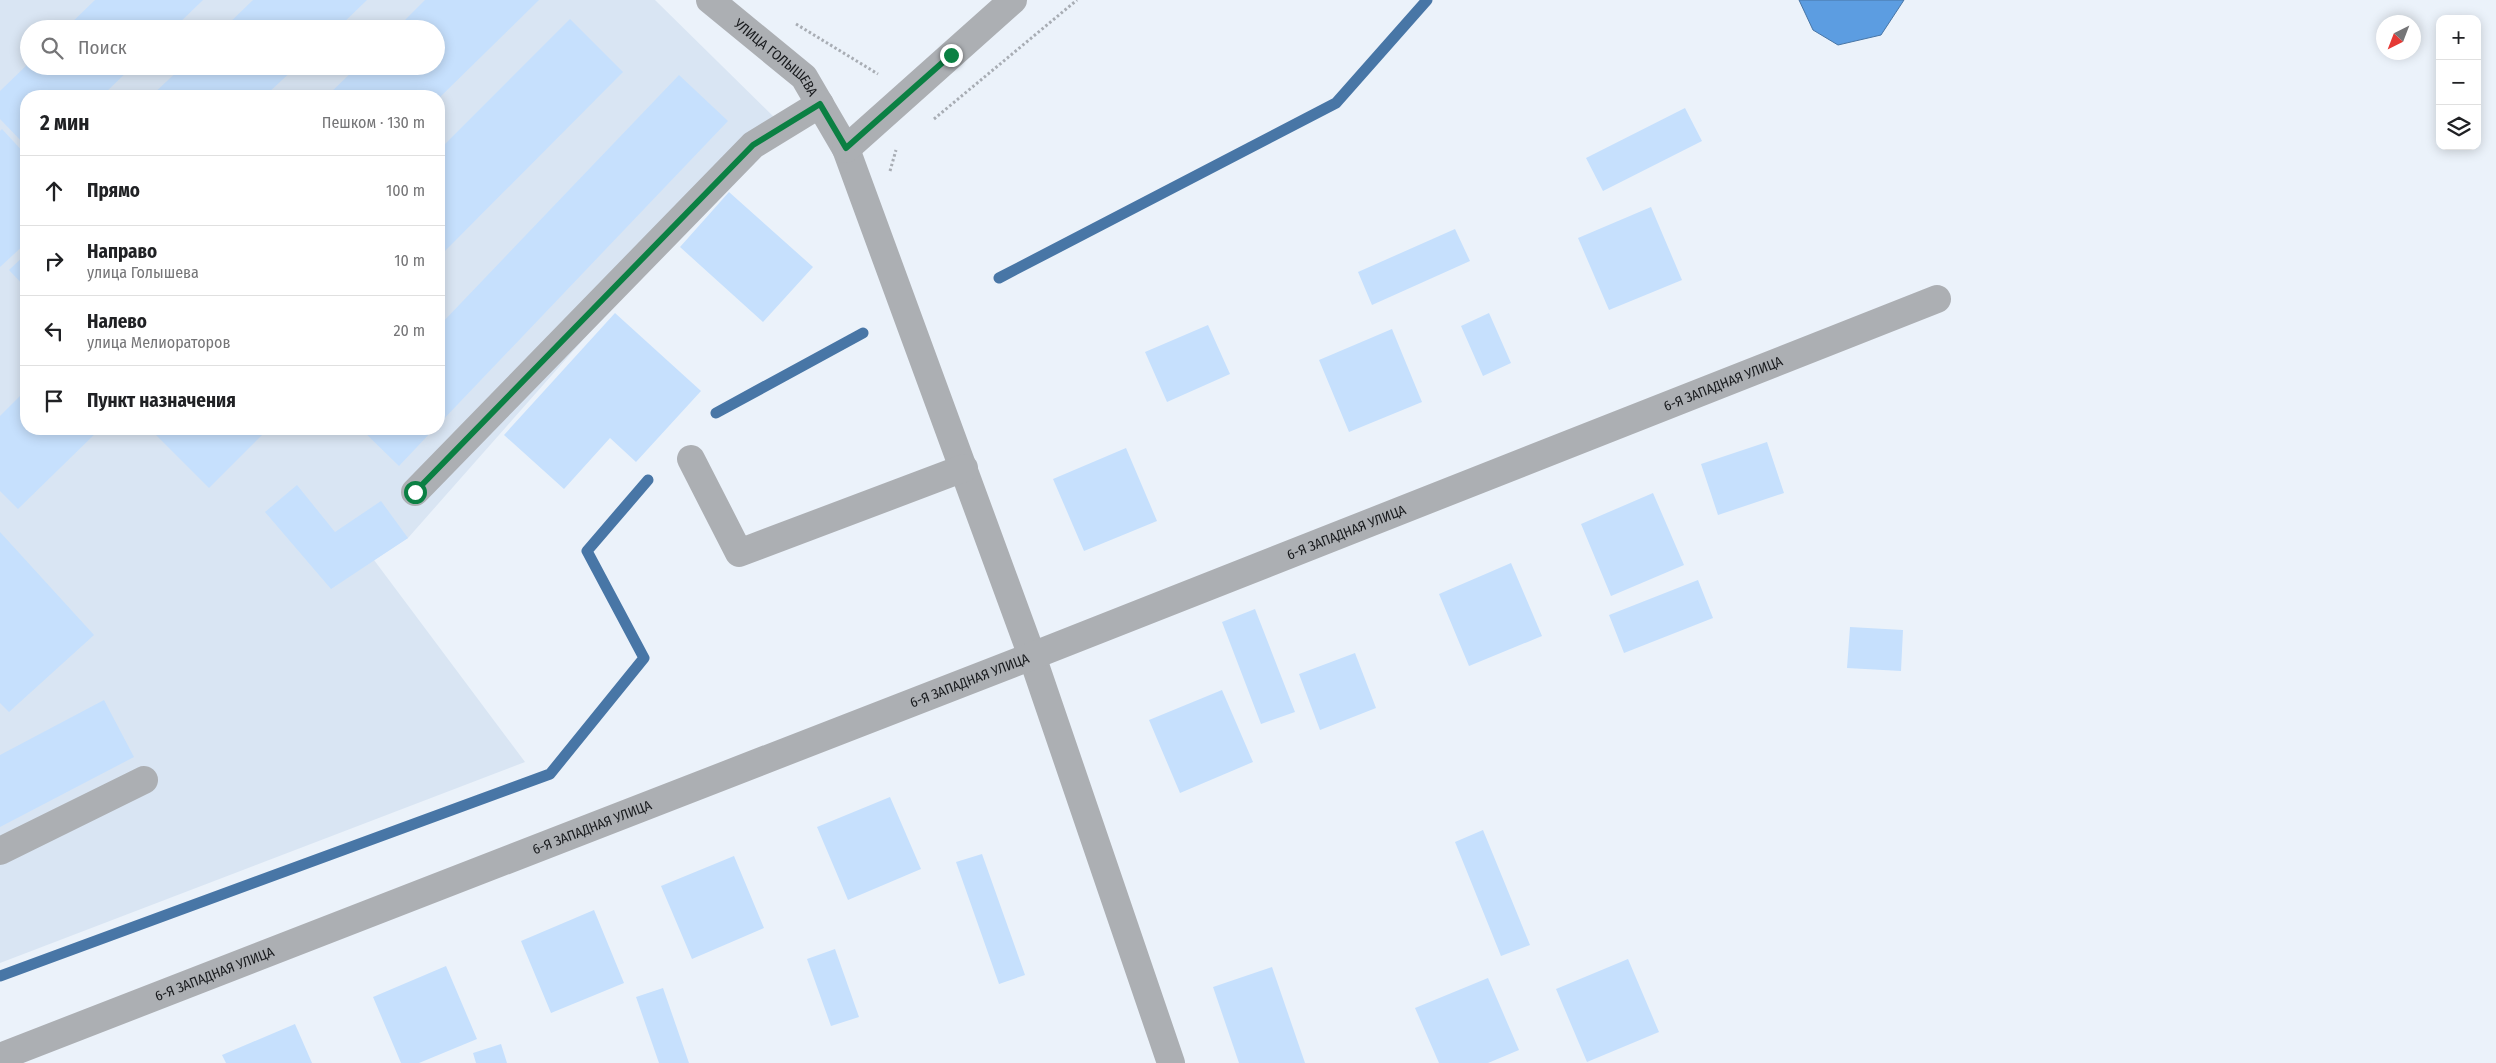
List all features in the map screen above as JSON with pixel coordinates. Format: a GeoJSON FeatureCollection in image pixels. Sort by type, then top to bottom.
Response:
{"type":"FeatureCollection","features":[{"type":"Feature","properties":{"kind":"street","name":"УЛИЦА ГОЛЫШЕВА"},"geometry":{"type":"LineString","coordinates":[[710,0],[804,77],[846,148],[1032,656],[1172,1063]]}},
{"type":"Feature","properties":{"kind":"street"},"geometry":{"type":"LineString","coordinates":[[846,148],[1013,0]]}},
{"type":"Feature","properties":{"kind":"street"},"geometry":{"type":"LineString","coordinates":[[415,492],[753,145],[820,104]]}},
{"type":"Feature","properties":{"kind":"street","name":"6-Я ЗАПАДНАЯ УЛИЦА"},"geometry":{"type":"LineString","coordinates":[[0,1056],[1032,656],[1937,299]]}},
{"type":"Feature","properties":{"kind":"street"},"geometry":{"type":"LineString","coordinates":[[691,459],[739,553],[964,468]]}},
{"type":"Feature","properties":{"kind":"street"},"geometry":{"type":"LineString","coordinates":[[0,851],[144,780]]}},
{"type":"Feature","properties":{"kind":"path"},"geometry":{"type":"LineString","coordinates":[[933,120],[1077,0]]}},
{"type":"Feature","properties":{"kind":"path"},"geometry":{"type":"LineString","coordinates":[[788,20],[885,78]]}},
{"type":"Feature","properties":{"kind":"shaded area"},"geometry":{"type":"Polygon","coordinates":[[[0,0],[655,0],[777,120],[408,538],[374,560],[525,762],[0,963],[0,0]]]}},
{"type":"Feature","properties":{"kind":"water"},"geometry":{"type":"Polygon","coordinates":[[[1799,0],[1904,0],[1881,35],[1838,45],[1813,30],[1799,0]]]}},
{"type":"Feature","properties":{"kind":"building"},"geometry":{"type":"Polygon","coordinates":[[[95,0],[203,0],[182,20],[74,20],[95,0]]]}},
{"type":"Feature","properties":{"kind":"building"},"geometry":{"type":"Polygon","coordinates":[[[253,0],[367,0],[346,20],[232,20],[253,0]]]}},
{"type":"Feature","properties":{"kind":"building"},"geometry":{"type":"Polygon","coordinates":[[[425,0],[539,0],[445,92],[445,90],[333,90],[349,75],[445,75],[445,20],[405,20],[425,0]]]}},
{"type":"Feature","properties":{"kind":"building"},"geometry":{"type":"Polygon","coordinates":[[[570,19],[623,72],[445,251],[445,144],[570,19]]]}},
{"type":"Feature","properties":{"kind":"building"},"geometry":{"type":"Polygon","coordinates":[[[20,72],[20,75],[124,75],[108,90],[20,90],[20,140],[0,119],[0,91],[20,72]]]}},
{"type":"Feature","properties":{"kind":"building"},"geometry":{"type":"Polygon","coordinates":[[[173,75],[287,75],[271,90],[157,90],[173,75]]]}},
{"type":"Feature","properties":{"kind":"building"},"geometry":{"type":"Polygon","coordinates":[[[679,75],[728,121],[445,418],[445,320],[679,75]]]}},
{"type":"Feature","properties":{"kind":"building"},"geometry":{"type":"Polygon","coordinates":[[[1685,108],[1702,141],[1603,191],[1586,158],[1685,108]]]}},
{"type":"Feature","properties":{"kind":"building"},"geometry":{"type":"Polygon","coordinates":[[[2,129],[20,148],[20,249],[0,267],[0,131],[2,129]]]}},
{"type":"Feature","properties":{"kind":"building"},"geometry":{"type":"Polygon","coordinates":[[[729,192],[813,267],[763,322],[680,247],[729,192]]]}},
{"type":"Feature","properties":{"kind":"building"},"geometry":{"type":"Polygon","coordinates":[[[1651,207],[1682,280],[1609,310],[1578,238],[1651,207]]]}},
{"type":"Feature","properties":{"kind":"building"},"geometry":{"type":"Polygon","coordinates":[[[1455,229],[1470,261],[1372,305],[1358,272],[1455,229]]]}},
{"type":"Feature","properties":{"kind":"building"},"geometry":{"type":"Polygon","coordinates":[[[20,260],[20,282],[9,270],[20,260]]]}},
{"type":"Feature","properties":{"kind":"building"},"geometry":{"type":"Polygon","coordinates":[[[615,313],[701,391],[636,462],[610,438],[564,489],[504,435],[615,313]]]}},
{"type":"Feature","properties":{"kind":"building"},"geometry":{"type":"Polygon","coordinates":[[[1489,313],[1511,363],[1483,376],[1461,326],[1489,313]]]}},
{"type":"Feature","properties":{"kind":"building"},"geometry":{"type":"Polygon","coordinates":[[[1208,325],[1230,374],[1167,402],[1145,352],[1208,325]]]}},
{"type":"Feature","properties":{"kind":"building"},"geometry":{"type":"Polygon","coordinates":[[[1392,329],[1422,402],[1349,432],[1319,360],[1392,329]]]}},
{"type":"Feature","properties":{"kind":"building"},"geometry":{"type":"Polygon","coordinates":[[[20,396],[20,435],[94,435],[18,509],[0,491],[0,416],[20,396]]]}},
{"type":"Feature","properties":{"kind":"building"},"geometry":{"type":"Polygon","coordinates":[[[156,435],[262,435],[209,488],[156,435]]]}},
{"type":"Feature","properties":{"kind":"building"},"geometry":{"type":"Polygon","coordinates":[[[367,435],[428,435],[399,466],[367,435]]]}},
{"type":"Feature","properties":{"kind":"building"},"geometry":{"type":"Polygon","coordinates":[[[1767,442],[1784,493],[1718,515],[1701,464],[1767,442]]]}},
{"type":"Feature","properties":{"kind":"building"},"geometry":{"type":"Polygon","coordinates":[[[1126,448],[1157,521],[1084,551],[1053,479],[1126,448]]]}},
{"type":"Feature","properties":{"kind":"building"},"geometry":{"type":"Polygon","coordinates":[[[297,485],[335,532],[381,501],[408,538],[331,589],[265,512],[297,485]]]}},
{"type":"Feature","properties":{"kind":"building"},"geometry":{"type":"Polygon","coordinates":[[[1653,493],[1684,565],[1611,596],[1581,524],[1653,493]]]}},
{"type":"Feature","properties":{"kind":"building"},"geometry":{"type":"Polygon","coordinates":[[[0,532],[94,635],[9,712],[0,703],[0,532]]]}},
{"type":"Feature","properties":{"kind":"building"},"geometry":{"type":"Polygon","coordinates":[[[1511,563],[1542,636],[1469,666],[1439,594],[1511,563]]]}},
{"type":"Feature","properties":{"kind":"building"},"geometry":{"type":"Polygon","coordinates":[[[1698,580],[1713,618],[1624,653],[1609,615],[1698,580]]]}},
{"type":"Feature","properties":{"kind":"building"},"geometry":{"type":"Polygon","coordinates":[[[1255,609],[1295,712],[1261,724],[1222,622],[1255,609]]]}},
{"type":"Feature","properties":{"kind":"building"},"geometry":{"type":"Polygon","coordinates":[[[1850,627],[1903,630],[1901,671],[1847,668],[1850,627]]]}},
{"type":"Feature","properties":{"kind":"building"},"geometry":{"type":"Polygon","coordinates":[[[1355,653],[1376,708],[1320,730],[1299,674],[1355,653]]]}},
{"type":"Feature","properties":{"kind":"building"},"geometry":{"type":"Polygon","coordinates":[[[1222,690],[1253,762],[1180,793],[1149,720],[1222,690]]]}},
{"type":"Feature","properties":{"kind":"building"},"geometry":{"type":"Polygon","coordinates":[[[104,700],[134,757],[0,827],[0,755],[104,700]]]}},
{"type":"Feature","properties":{"kind":"building"},"geometry":{"type":"Polygon","coordinates":[[[890,797],[921,869],[848,900],[817,827],[890,797]]]}},
{"type":"Feature","properties":{"kind":"building"},"geometry":{"type":"Polygon","coordinates":[[[1483,830],[1530,945],[1501,956],[1455,842],[1483,830]]]}},
{"type":"Feature","properties":{"kind":"building"},"geometry":{"type":"Polygon","coordinates":[[[982,854],[1025,975],[999,984],[956,862],[982,854]]]}},
{"type":"Feature","properties":{"kind":"building"},"geometry":{"type":"Polygon","coordinates":[[[734,856],[764,928],[692,959],[661,886],[734,856]]]}},
{"type":"Feature","properties":{"kind":"building"},"geometry":{"type":"Polygon","coordinates":[[[594,910],[624,983],[551,1013],[521,941],[594,910]]]}},
{"type":"Feature","properties":{"kind":"building"},"geometry":{"type":"Polygon","coordinates":[[[835,949],[859,1017],[831,1026],[807,959],[835,949]]]}},
{"type":"Feature","properties":{"kind":"building"},"geometry":{"type":"Polygon","coordinates":[[[1628,959],[1659,1032],[1587,1062],[1556,989],[1628,959]]]}},
{"type":"Feature","properties":{"kind":"building"},"geometry":{"type":"Polygon","coordinates":[[[446,966],[477,1039],[419,1063],[401,1063],[373,997],[446,966]]]}},
{"type":"Feature","properties":{"kind":"building"},"geometry":{"type":"Polygon","coordinates":[[[1272,967],[1305,1063],[1239,1063],[1213,987],[1272,967]]]}},
{"type":"Feature","properties":{"kind":"building"},"geometry":{"type":"Polygon","coordinates":[[[1488,978],[1519,1050],[1488,1063],[1439,1063],[1415,1008],[1488,978]]]}},
{"type":"Feature","properties":{"kind":"building"},"geometry":{"type":"Polygon","coordinates":[[[663,988],[689,1063],[659,1063],[636,997],[663,988]]]}},
{"type":"Feature","properties":{"kind":"building"},"geometry":{"type":"Polygon","coordinates":[[[295,1024],[312,1063],[226,1063],[222,1055],[295,1024]]]}},
{"type":"Feature","properties":{"kind":"building"},"geometry":{"type":"Polygon","coordinates":[[[501,1044],[507,1063],[476,1063],[473,1053],[501,1044]]]}},
{"type":"Feature","properties":{"kind":"waterway"},"geometry":{"type":"LineString","coordinates":[[999,278],[1336,103],[1427,0]]}},
{"type":"Feature","properties":{"kind":"waterway"},"geometry":{"type":"LineString","coordinates":[[716,413],[863,333]]}},
{"type":"Feature","properties":{"kind":"waterway"},"geometry":{"type":"LineString","coordinates":[[0,976],[550,774],[644,658],[587,551],[648,480]]}},
{"type":"Feature","properties":{"kind":"route"},"geometry":{"type":"LineString","coordinates":[[415,492],[753,145],[820,104],[846,148],[951,55]]}}]}
